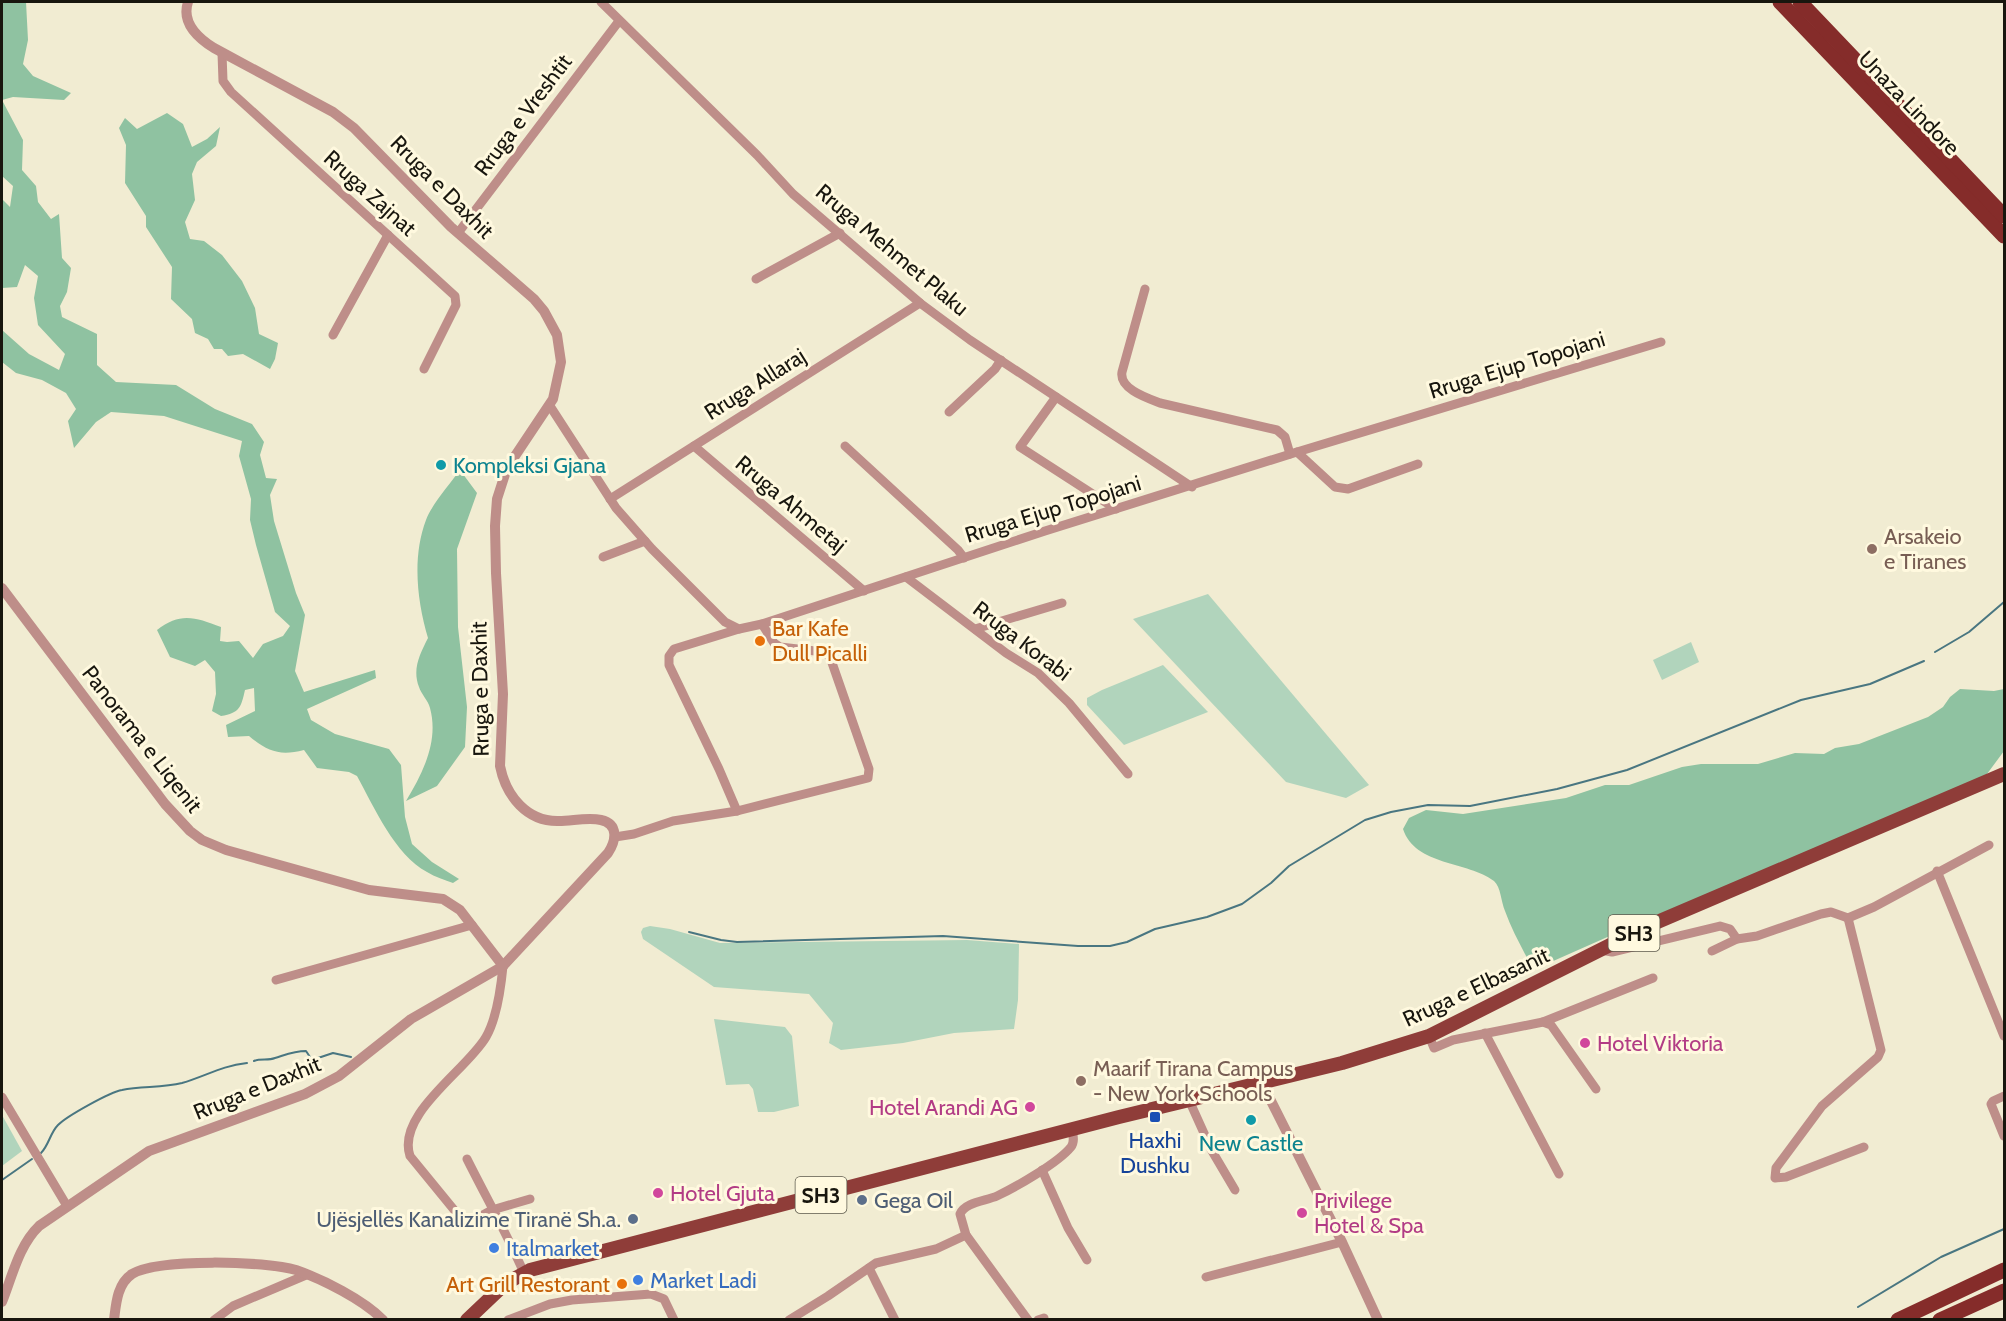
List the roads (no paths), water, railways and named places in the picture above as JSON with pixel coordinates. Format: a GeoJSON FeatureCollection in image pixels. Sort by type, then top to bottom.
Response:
{"type":"FeatureCollection","features":[{"type":"Feature","properties":{"kind":"highway","name":"Unaza Lindore"},"geometry":{"type":"LineString","coordinates":[[1780,2],[2004,236]]}},
{"type":"Feature","properties":{"kind":"highway","name":"Unaza Lindore"},"geometry":{"type":"LineString","coordinates":[[1800,2],[2004,216]]}},
{"type":"Feature","properties":{"kind":"highway"},"geometry":{"type":"LineString","coordinates":[[1898,1320],[2004,1270]]}},
{"type":"Feature","properties":{"kind":"highway"},"geometry":{"type":"LineString","coordinates":[[1940,1320],[2004,1291]]}},
{"type":"Feature","properties":{"kind":"main road","name":"Rruga e Elbasanit"},"geometry":{"type":"LineString","coordinates":[[467,1320],[505,1284],[524,1273],[1072,1129],[1351,1060],[1429,1036],[1648,926],[2004,774]]}},
{"type":"Feature","properties":{"kind":"street","name":"Rruga e Daxhit"},"geometry":{"type":"LineString","coordinates":[[2,1302],[23,1248],[32,1232],[149,1151],[318,1089],[339,1076],[411,1019],[503,966],[608,853],[615,837],[611,825],[601,820],[548,821],[532,815],[519,805],[506,786],[500,766],[503,694],[496,573],[495,526],[498,499],[503,477],[512,459],[550,406],[557,388],[561,362],[560,348],[552,323],[534,299],[458,233],[349,124],[333,112],[207,43],[190,26],[186,16],[188,2]]}},
{"type":"Feature","properties":{"kind":"street","name":"Rruga Mehmet Plaku"},"geometry":{"type":"LineString","coordinates":[[601,2],[758,155],[793,194],[920,303],[1001,360],[1192,486]]}},
{"type":"Feature","properties":{"kind":"street","name":"Rruga e Vreshtit"},"geometry":{"type":"LineString","coordinates":[[458,233],[619,21]]}},
{"type":"Feature","properties":{"kind":"street","name":"Rruga Zajnat"},"geometry":{"type":"LineString","coordinates":[[222,53],[223,81],[231,92],[455,296],[456,305],[424,369]]}},
{"type":"Feature","properties":{"kind":"street"},"geometry":{"type":"LineString","coordinates":[[756,279],[840,233]]}},
{"type":"Feature","properties":{"kind":"street"},"geometry":{"type":"LineString","coordinates":[[333,335],[387,235]]}},
{"type":"Feature","properties":{"kind":"street"},"geometry":{"type":"LineString","coordinates":[[1145,289],[1121,376],[1124,384],[1145,397],[1161,403],[1276,430],[1285,437],[1294,453],[1335,487],[1341,489],[1348,489],[1418,464]]}},
{"type":"Feature","properties":{"kind":"street","name":"Rruga Allaraj"},"geometry":{"type":"LineString","coordinates":[[610,499],[920,303]]}},
{"type":"Feature","properties":{"kind":"street","name":"Rruga Ejup Topojani"},"geometry":{"type":"LineString","coordinates":[[737,811],[669,665],[669,656],[674,649],[762,624],[1294,453],[1661,342]]}},
{"type":"Feature","properties":{"kind":"street"},"geometry":{"type":"LineString","coordinates":[[949,412],[995,369],[1001,360]]}},
{"type":"Feature","properties":{"kind":"street"},"geometry":{"type":"LineString","coordinates":[[1056,397],[1020,447],[1116,509]]}},
{"type":"Feature","properties":{"kind":"street"},"geometry":{"type":"LineString","coordinates":[[550,406],[610,499],[645,541],[724,622],[739,629]]}},
{"type":"Feature","properties":{"kind":"street","name":"Rruga Ahmetaj"},"geometry":{"type":"LineString","coordinates":[[694,446],[864,591]]}},
{"type":"Feature","properties":{"kind":"street"},"geometry":{"type":"LineString","coordinates":[[845,446],[964,558]]}},
{"type":"Feature","properties":{"kind":"street"},"geometry":{"type":"LineString","coordinates":[[603,557],[645,541]]}},
{"type":"Feature","properties":{"kind":"street","name":"Rruga Korabi"},"geometry":{"type":"LineString","coordinates":[[906,577],[1046,680],[1069,703],[1128,774]]}},
{"type":"Feature","properties":{"kind":"street","name":"Panorama e Liqenit"},"geometry":{"type":"LineString","coordinates":[[2,588],[165,804],[190,831],[226,850],[356,887],[443,899],[460,910],[503,966]]}},
{"type":"Feature","properties":{"kind":"street"},"geometry":{"type":"LineString","coordinates":[[975,629],[1062,603]]}},
{"type":"Feature","properties":{"kind":"street"},"geometry":{"type":"LineString","coordinates":[[615,837],[634,834],[673,821],[737,811],[865,780],[869,776],[830,657],[824,652],[780,647],[774,643],[762,624]]}},
{"type":"Feature","properties":{"kind":"street"},"geometry":{"type":"LineString","coordinates":[[1712,951],[1737,939],[1757,936],[1805,918],[1831,912],[1848,918],[1874,907],[1989,845]]}},
{"type":"Feature","properties":{"kind":"street"},"geometry":{"type":"LineString","coordinates":[[1937,871],[2004,1036]]}},
{"type":"Feature","properties":{"kind":"street"},"geometry":{"type":"LineString","coordinates":[[1848,918],[1881,1050],[1878,1057],[1822,1106],[1776,1168],[1775,1178],[1786,1177],[1864,1147]]}},
{"type":"Feature","properties":{"kind":"street"},"geometry":{"type":"LineString","coordinates":[[276,980],[472,925]]}},
{"type":"Feature","properties":{"kind":"street"},"geometry":{"type":"LineString","coordinates":[[1601,950],[1612,952],[1720,926],[1730,929],[1737,939]]}},
{"type":"Feature","properties":{"kind":"street"},"geometry":{"type":"LineString","coordinates":[[503,966],[501,990],[487,1035],[423,1108],[412,1127],[407,1142],[410,1156],[464,1222],[472,1221],[492,1210],[530,1199]]}},
{"type":"Feature","properties":{"kind":"street"},"geometry":{"type":"LineString","coordinates":[[1429,1036],[1434,1048],[1453,1040],[1542,1022],[1653,978]]}},
{"type":"Feature","properties":{"kind":"street"},"geometry":{"type":"LineString","coordinates":[[1542,1022],[1551,1025],[1596,1089]]}},
{"type":"Feature","properties":{"kind":"street"},"geometry":{"type":"LineString","coordinates":[[1485,1033],[1559,1174]]}},
{"type":"Feature","properties":{"kind":"street"},"geometry":{"type":"LineString","coordinates":[[1262,1083],[1342,1242],[1378,1320]]}},
{"type":"Feature","properties":{"kind":"street"},"geometry":{"type":"LineString","coordinates":[[2004,1096],[1991,1104],[2004,1136]]}},
{"type":"Feature","properties":{"kind":"street"},"geometry":{"type":"LineString","coordinates":[[2,1097],[67,1206]]}},
{"type":"Feature","properties":{"kind":"street"},"geometry":{"type":"LineString","coordinates":[[1189,1100],[1212,1151],[1235,1190]]}},
{"type":"Feature","properties":{"kind":"street"},"geometry":{"type":"LineString","coordinates":[[1028,1320],[966,1235],[960,1216],[962,1210],[996,1196],[1042,1170],[1071,1147],[1072,1129]]}},
{"type":"Feature","properties":{"kind":"street"},"geometry":{"type":"LineString","coordinates":[[467,1159],[524,1273]]}},
{"type":"Feature","properties":{"kind":"street"},"geometry":{"type":"LineString","coordinates":[[1042,1170],[1068,1228],[1087,1260]]}},
{"type":"Feature","properties":{"kind":"street"},"geometry":{"type":"LineString","coordinates":[[789,1320],[876,1263],[936,1249],[966,1235]]}},
{"type":"Feature","properties":{"kind":"street"},"geometry":{"type":"LineString","coordinates":[[1206,1277],[1342,1242]]}},
{"type":"Feature","properties":{"kind":"street"},"geometry":{"type":"LineString","coordinates":[[114,1320],[117,1300],[123,1284],[132,1274],[150,1267],[173,1264],[279,1267],[306,1275],[367,1305],[383,1320]]}},
{"type":"Feature","properties":{"kind":"street"},"geometry":{"type":"LineString","coordinates":[[869,1268],[895,1320]]}},
{"type":"Feature","properties":{"kind":"street"},"geometry":{"type":"LineString","coordinates":[[214,1320],[233,1306],[306,1275]]}},
{"type":"Feature","properties":{"kind":"street"},"geometry":{"type":"LineString","coordinates":[[508,1320],[572,1300],[651,1294],[664,1299],[674,1320]]}},
{"type":"Feature","properties":{"kind":"waterway"},"geometry":{"type":"LineString","coordinates":[[1935,652],[1969,632],[2004,602]]}},
{"type":"Feature","properties":{"kind":"waterway"},"geometry":{"type":"LineString","coordinates":[[689,932],[737,942],[943,936],[1078,946],[1110,946],[1127,942],[1155,929],[1207,917],[1242,904],[1271,883],[1289,866],[1365,820],[1428,805],[1470,806],[1557,789],[1627,770],[1801,700],[1870,684],[1924,661]]}},
{"type":"Feature","properties":{"kind":"waterway"},"geometry":{"type":"LineString","coordinates":[[254,1061],[302,1051],[306,1051],[312,1060],[333,1053],[351,1057]]}},
{"type":"Feature","properties":{"kind":"waterway"},"geometry":{"type":"LineString","coordinates":[[41,1153],[58,1125],[79,1110],[108,1095],[130,1089],[182,1083],[221,1069],[247,1063]]}},
{"type":"Feature","properties":{"kind":"waterway"},"geometry":{"type":"LineString","coordinates":[[2,1180],[32,1159]]}},
{"type":"Feature","properties":{"kind":"waterway"},"geometry":{"type":"LineString","coordinates":[[1858,1307],[1941,1257],[2004,1229]]}},
{"type":"Feature","properties":{"kind":"place","name":"Kompleksi Gjana"},"geometry":{"type":"Point","coordinates":[441,465]}},
{"type":"Feature","properties":{"kind":"place","name":"Arsakeio e Tiranes"},"geometry":{"type":"Point","coordinates":[1872,549]}},
{"type":"Feature","properties":{"kind":"place","name":"Bar Kafe Dull Picalli"},"geometry":{"type":"Point","coordinates":[760,641]}},
{"type":"Feature","properties":{"kind":"place","name":"Hotel Viktoria"},"geometry":{"type":"Point","coordinates":[1585,1043]}},
{"type":"Feature","properties":{"kind":"place","name":"Maarif Tirana Campus - New York Schools"},"geometry":{"type":"Point","coordinates":[1081,1081]}},
{"type":"Feature","properties":{"kind":"place","name":"Hotel Arandi AG"},"geometry":{"type":"Point","coordinates":[1030,1107]}},
{"type":"Feature","properties":{"kind":"place","name":"Haxhi Dushku"},"geometry":{"type":"Point","coordinates":[1155,1117]}},
{"type":"Feature","properties":{"kind":"place","name":"New Castle"},"geometry":{"type":"Point","coordinates":[1251,1120]}},
{"type":"Feature","properties":{"kind":"place","name":"Hotel Gjuta"},"geometry":{"type":"Point","coordinates":[658,1193]}},
{"type":"Feature","properties":{"kind":"place","name":"Gega Oil"},"geometry":{"type":"Point","coordinates":[862,1200]}},
{"type":"Feature","properties":{"kind":"place","name":"Privilege Hotel & Spa"},"geometry":{"type":"Point","coordinates":[1302,1213]}},
{"type":"Feature","properties":{"kind":"place","name":"Ujësjellës Kanalizime Tiranë Sh.a."},"geometry":{"type":"Point","coordinates":[633,1219]}},
{"type":"Feature","properties":{"kind":"place","name":"Italmarket"},"geometry":{"type":"Point","coordinates":[494,1248]}},
{"type":"Feature","properties":{"kind":"place","name":"Market Ladi"},"geometry":{"type":"Point","coordinates":[638,1280]}},
{"type":"Feature","properties":{"kind":"place","name":"Art Grill Restorant"},"geometry":{"type":"Point","coordinates":[622,1284]}}]}
